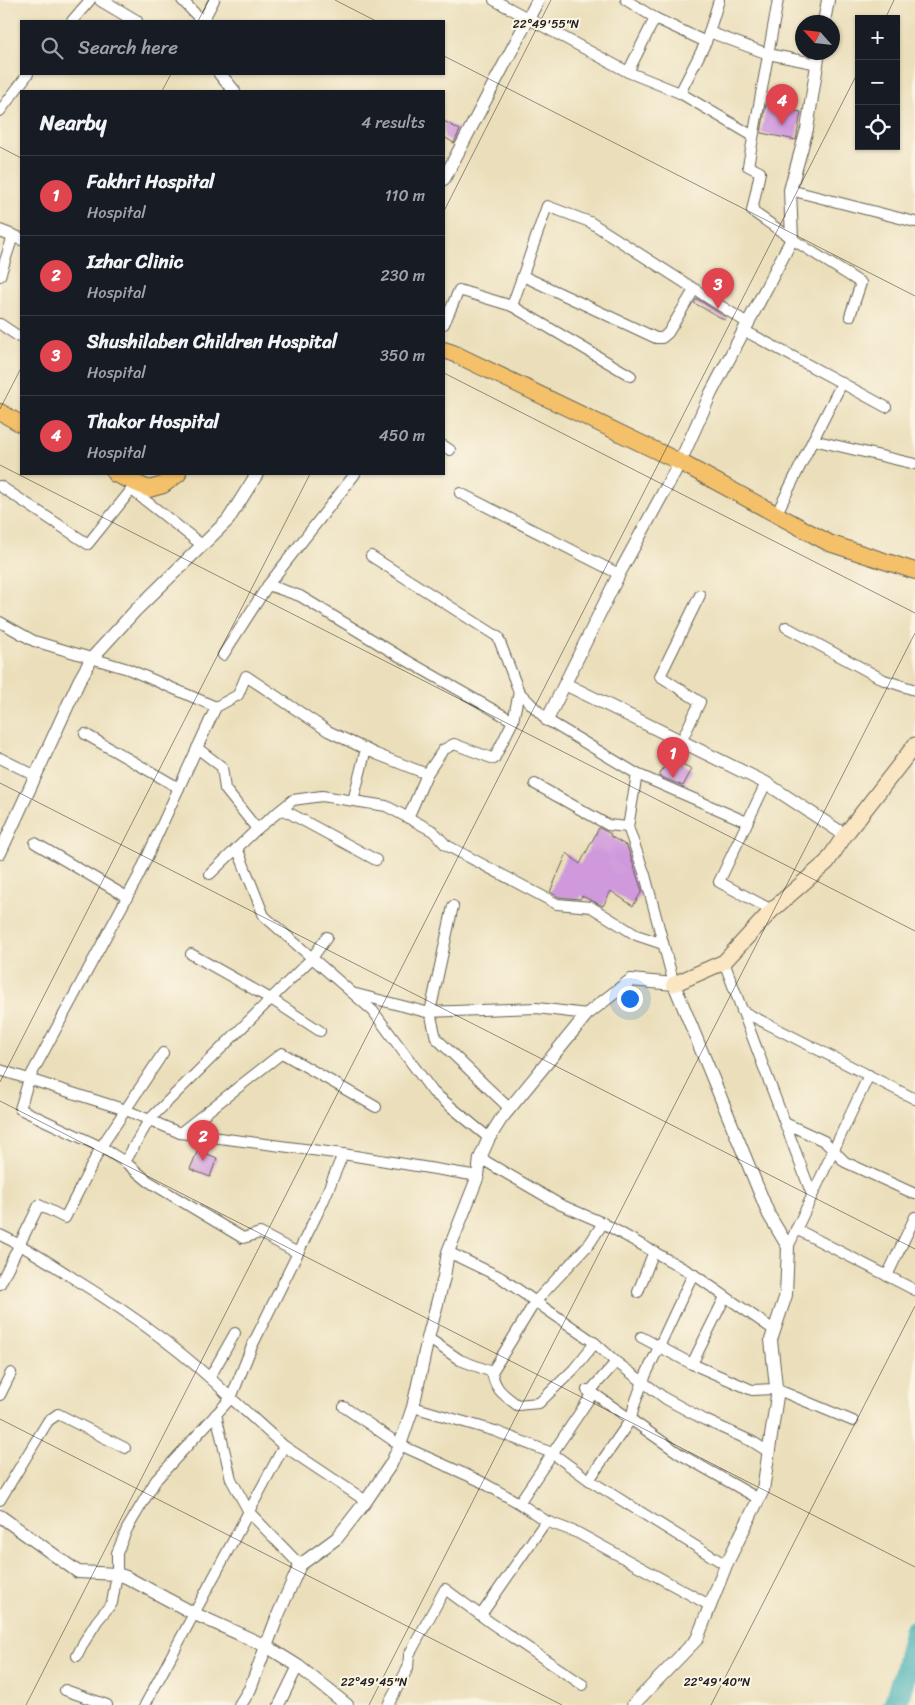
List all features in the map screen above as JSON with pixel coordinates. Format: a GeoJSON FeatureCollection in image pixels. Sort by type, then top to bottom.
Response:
{"type":"FeatureCollection","features":[{"type":"Feature","properties":{"kind":"main road"},"geometry":{"type":"LineString","coordinates":[[445,350],[680,462],[829,543],[915,571]]}},
{"type":"Feature","properties":{"kind":"main road"},"geometry":{"type":"LineString","coordinates":[[0,412],[20,423]]}},
{"type":"Feature","properties":{"kind":"main road"},"geometry":{"type":"LineString","coordinates":[[116,475],[134,487],[149,489],[163,485],[177,475]]}},
{"type":"Feature","properties":{"kind":"main road"},"geometry":{"type":"LineString","coordinates":[[674,984],[724,962],[772,910],[827,862],[845,835],[915,745]]}},
{"type":"Feature","properties":{"kind":"street"},"geometry":{"type":"LineString","coordinates":[[73,20],[90,0]]}},
{"type":"Feature","properties":{"kind":"street"},"geometry":{"type":"LineString","coordinates":[[101,0],[134,20]]}},
{"type":"Feature","properties":{"kind":"street"},"geometry":{"type":"LineString","coordinates":[[182,0],[202,20]]}},
{"type":"Feature","properties":{"kind":"street"},"geometry":{"type":"LineString","coordinates":[[204,20],[214,0]]}},
{"type":"Feature","properties":{"kind":"street"},"geometry":{"type":"LineString","coordinates":[[494,0],[628,72],[680,93],[753,136]]}},
{"type":"Feature","properties":{"kind":"street"},"geometry":{"type":"LineString","coordinates":[[445,177],[538,0]]}},
{"type":"Feature","properties":{"kind":"street"},"geometry":{"type":"LineString","coordinates":[[626,0],[655,18],[707,37],[768,54],[795,56]]}},
{"type":"Feature","properties":{"kind":"street"},"geometry":{"type":"LineString","coordinates":[[680,93],[707,37],[718,0]]}},
{"type":"Feature","properties":{"kind":"street"},"geometry":{"type":"LineString","coordinates":[[778,0],[748,166],[760,172],[752,210],[792,239],[861,283],[850,316]]}},
{"type":"Feature","properties":{"kind":"street"},"geometry":{"type":"LineString","coordinates":[[825,15],[828,0]]}},
{"type":"Feature","properties":{"kind":"street"},"geometry":{"type":"LineString","coordinates":[[628,72],[655,18]]}},
{"type":"Feature","properties":{"kind":"street"},"geometry":{"type":"LineString","coordinates":[[547,720],[619,574],[680,462],[711,393],[747,328],[792,239],[790,190],[807,129],[818,60]]}},
{"type":"Feature","properties":{"kind":"street"},"geometry":{"type":"LineString","coordinates":[[0,111],[27,75]]}},
{"type":"Feature","properties":{"kind":"street"},"geometry":{"type":"LineString","coordinates":[[221,75],[233,90]]}},
{"type":"Feature","properties":{"kind":"street"},"geometry":{"type":"LineString","coordinates":[[790,190],[915,222]]}},
{"type":"Feature","properties":{"kind":"street"},"geometry":{"type":"LineString","coordinates":[[512,306],[547,206],[590,222],[668,271],[747,328],[886,407]]}},
{"type":"Feature","properties":{"kind":"street"},"geometry":{"type":"LineString","coordinates":[[0,231],[17,237],[0,276]]}},
{"type":"Feature","properties":{"kind":"street"},"geometry":{"type":"LineString","coordinates":[[523,276],[656,338],[662,338],[668,333],[694,290]]}},
{"type":"Feature","properties":{"kind":"street"},"geometry":{"type":"LineString","coordinates":[[445,322],[459,290],[512,306],[631,376]]}},
{"type":"Feature","properties":{"kind":"street"},"geometry":{"type":"LineString","coordinates":[[0,324],[20,337]]}},
{"type":"Feature","properties":{"kind":"street"},"geometry":{"type":"LineString","coordinates":[[776,515],[842,383]]}},
{"type":"Feature","properties":{"kind":"street"},"geometry":{"type":"LineString","coordinates":[[812,440],[915,464]]}},
{"type":"Feature","properties":{"kind":"street"},"geometry":{"type":"LineString","coordinates":[[0,853],[79,681],[92,658],[135,611],[228,520],[256,475]]}},
{"type":"Feature","properties":{"kind":"street"},"geometry":{"type":"LineString","coordinates":[[223,655],[268,585],[355,475]]}},
{"type":"Feature","properties":{"kind":"street"},"geometry":{"type":"LineString","coordinates":[[0,486],[88,544],[134,487],[202,546]]}},
{"type":"Feature","properties":{"kind":"street"},"geometry":{"type":"LineString","coordinates":[[460,493],[619,574]]}},
{"type":"Feature","properties":{"kind":"street"},"geometry":{"type":"LineString","coordinates":[[371,556],[498,637],[519,692],[547,720],[637,774],[748,822]]}},
{"type":"Feature","properties":{"kind":"street"},"geometry":{"type":"LineString","coordinates":[[268,585],[300,596],[399,656],[513,721]]}},
{"type":"Feature","properties":{"kind":"street"},"geometry":{"type":"LineString","coordinates":[[681,742],[700,702],[660,676],[700,595]]}},
{"type":"Feature","properties":{"kind":"street"},"geometry":{"type":"LineString","coordinates":[[0,622],[34,641],[128,669],[216,707]]}},
{"type":"Feature","properties":{"kind":"street"},"geometry":{"type":"LineString","coordinates":[[786,627],[884,680],[915,690]]}},
{"type":"Feature","properties":{"kind":"street"},"geometry":{"type":"LineString","coordinates":[[298,1253],[260,1233],[243,1238],[148,1181],[124,1162],[101,1148],[20,1109],[29,1078],[127,897],[216,707],[238,694],[246,676],[328,731],[427,774]]}},
{"type":"Feature","properties":{"kind":"street"},"geometry":{"type":"LineString","coordinates":[[565,684],[766,783],[845,835]]}},
{"type":"Feature","properties":{"kind":"street"},"geometry":{"type":"LineString","coordinates":[[408,818],[427,774],[443,750],[454,744],[494,760],[513,721],[519,692]]}},
{"type":"Feature","properties":{"kind":"street"},"geometry":{"type":"LineString","coordinates":[[85,734],[179,788]]}},
{"type":"Feature","properties":{"kind":"street"},"geometry":{"type":"LineString","coordinates":[[197,748],[222,768],[225,789],[257,829]]}},
{"type":"Feature","properties":{"kind":"street"},"geometry":{"type":"LineString","coordinates":[[353,801],[366,749]]}},
{"type":"Feature","properties":{"kind":"street"},"geometry":{"type":"LineString","coordinates":[[0,758],[36,776]]}},
{"type":"Feature","properties":{"kind":"street"},"geometry":{"type":"LineString","coordinates":[[637,774],[628,827],[645,875],[674,984],[769,1215],[788,1246]]}},
{"type":"Feature","properties":{"kind":"street"},"geometry":{"type":"LineString","coordinates":[[766,783],[719,882],[772,910]]}},
{"type":"Feature","properties":{"kind":"street"},"geometry":{"type":"LineString","coordinates":[[536,784],[608,825],[628,827]]}},
{"type":"Feature","properties":{"kind":"street"},"geometry":{"type":"LineString","coordinates":[[210,874],[257,829],[293,800],[322,796],[386,806],[433,831],[446,845],[557,904],[591,907],[636,935],[663,944]]}},
{"type":"Feature","properties":{"kind":"street"},"geometry":{"type":"LineString","coordinates":[[282,809],[376,860]]}},
{"type":"Feature","properties":{"kind":"street"},"geometry":{"type":"LineString","coordinates":[[35,843],[127,897]]}},
{"type":"Feature","properties":{"kind":"street"},"geometry":{"type":"LineString","coordinates":[[237,848],[264,916],[373,1011],[433,1092],[489,1138]]}},
{"type":"Feature","properties":{"kind":"street"},"geometry":{"type":"LineString","coordinates":[[453,906],[430,1012],[436,1038],[509,1108]]}},
{"type":"Feature","properties":{"kind":"street"},"geometry":{"type":"LineString","coordinates":[[124,1162],[149,1120],[312,958],[327,937]]}},
{"type":"Feature","properties":{"kind":"street"},"geometry":{"type":"LineString","coordinates":[[192,954],[271,999],[320,1031]]}},
{"type":"Feature","properties":{"kind":"street"},"geometry":{"type":"LineString","coordinates":[[724,962],[812,1195]]}},
{"type":"Feature","properties":{"kind":"street"},"geometry":{"type":"LineString","coordinates":[[240,1705],[250,1689],[300,1565],[337,1538],[366,1502],[391,1464],[400,1445],[413,1407],[444,1277],[448,1252],[478,1176],[480,1158],[489,1138],[509,1108],[587,1014],[630,980],[674,984]]}},
{"type":"Feature","properties":{"kind":"street"},"geometry":{"type":"LineString","coordinates":[[353,994],[430,1012],[537,1008],[587,1014]]}},
{"type":"Feature","properties":{"kind":"street"},"geometry":{"type":"LineString","coordinates":[[742,1011],[915,1099]]}},
{"type":"Feature","properties":{"kind":"street"},"geometry":{"type":"LineString","coordinates":[[0,1284],[39,1205],[65,1218],[101,1148],[164,1053]]}},
{"type":"Feature","properties":{"kind":"street"},"geometry":{"type":"LineString","coordinates":[[180,1133],[282,1053],[376,1107]]}},
{"type":"Feature","properties":{"kind":"street"},"geometry":{"type":"LineString","coordinates":[[0,1070],[126,1110],[180,1133],[343,1154],[478,1176]]}},
{"type":"Feature","properties":{"kind":"street"},"geometry":{"type":"LineString","coordinates":[[633,1705],[697,1639],[726,1565],[764,1490],[777,1396],[772,1340],[786,1295],[788,1246],[869,1075]]}},
{"type":"Feature","properties":{"kind":"street"},"geometry":{"type":"LineString","coordinates":[[785,1123],[824,1141],[845,1162],[915,1194]]}},
{"type":"Feature","properties":{"kind":"street"},"geometry":{"type":"LineString","coordinates":[[77,1656],[97,1621],[112,1603],[117,1574],[117,1553],[127,1529],[156,1480],[231,1398],[252,1346],[323,1202],[343,1154]]}},
{"type":"Feature","properties":{"kind":"street"},"geometry":{"type":"LineString","coordinates":[[480,1158],[559,1204],[603,1223],[654,1251],[693,1274],[774,1330]]}},
{"type":"Feature","properties":{"kind":"street"},"geometry":{"type":"LineString","coordinates":[[887,1276],[915,1217]]}},
{"type":"Feature","properties":{"kind":"street"},"geometry":{"type":"LineString","coordinates":[[595,1343],[574,1368],[539,1403],[517,1405],[501,1393],[494,1384],[492,1372],[535,1302],[590,1243],[603,1223]]}},
{"type":"Feature","properties":{"kind":"street"},"geometry":{"type":"LineString","coordinates":[[796,1230],[915,1290]]}},
{"type":"Feature","properties":{"kind":"street"},"geometry":{"type":"LineString","coordinates":[[0,1235],[20,1244],[117,1305],[210,1377],[284,1446],[366,1502]]}},
{"type":"Feature","properties":{"kind":"street"},"geometry":{"type":"LineString","coordinates":[[638,1292],[654,1251]]}},
{"type":"Feature","properties":{"kind":"street"},"geometry":{"type":"LineString","coordinates":[[448,1252],[500,1277],[595,1343],[616,1362],[666,1399],[705,1420],[754,1442],[769,1452]]}},
{"type":"Feature","properties":{"kind":"street"},"geometry":{"type":"LineString","coordinates":[[589,1480],[631,1419],[643,1381],[693,1274]]}},
{"type":"Feature","properties":{"kind":"street"},"geometry":{"type":"LineString","coordinates":[[692,1364],[725,1297]]}},
{"type":"Feature","properties":{"kind":"street"},"geometry":{"type":"LineString","coordinates":[[210,1377],[235,1333]]}},
{"type":"Feature","properties":{"kind":"street"},"geometry":{"type":"LineString","coordinates":[[641,1337],[692,1364],[752,1390],[776,1389],[853,1421]]}},
{"type":"Feature","properties":{"kind":"street"},"geometry":{"type":"LineString","coordinates":[[428,1338],[460,1360],[492,1372]]}},
{"type":"Feature","properties":{"kind":"street"},"geometry":{"type":"LineString","coordinates":[[519,1503],[590,1391],[616,1362]]}},
{"type":"Feature","properties":{"kind":"street"},"geometry":{"type":"LineString","coordinates":[[0,1395],[11,1373]]}},
{"type":"Feature","properties":{"kind":"street"},"geometry":{"type":"LineString","coordinates":[[590,1391],[680,1454],[759,1499]]}},
{"type":"Feature","properties":{"kind":"street"},"geometry":{"type":"LineString","coordinates":[[344,1407],[400,1445],[478,1480],[546,1521],[578,1533],[711,1606]]}},
{"type":"Feature","properties":{"kind":"street"},"geometry":{"type":"LineString","coordinates":[[413,1407],[496,1430],[552,1453],[589,1480],[726,1565]]}},
{"type":"Feature","properties":{"kind":"street"},"geometry":{"type":"LineString","coordinates":[[0,1500],[48,1421],[58,1414],[126,1448]]}},
{"type":"Feature","properties":{"kind":"street"},"geometry":{"type":"LineString","coordinates":[[216,1414],[231,1479],[249,1512],[300,1565]]}},
{"type":"Feature","properties":{"kind":"street"},"geometry":{"type":"LineString","coordinates":[[145,1705],[284,1446]]}},
{"type":"Feature","properties":{"kind":"street"},"geometry":{"type":"LineString","coordinates":[[0,1516],[78,1572],[117,1574],[126,1577],[195,1614],[266,1646],[298,1666],[347,1705]]}},
{"type":"Feature","properties":{"kind":"street"},"geometry":{"type":"LineString","coordinates":[[481,1615],[546,1521]]}},
{"type":"Feature","properties":{"kind":"street"},"geometry":{"type":"LineString","coordinates":[[388,1705],[408,1668],[408,1655],[446,1589],[492,1624],[583,1685]]}},
{"type":"Feature","properties":{"kind":"street"},"geometry":{"type":"LineString","coordinates":[[279,1705],[298,1666]]}},
{"type":"Feature","properties":{"kind":"street"},"geometry":{"type":"LineString","coordinates":[[65,1690],[107,1705]]}},
{"type":"Feature","properties":{"kind":"building"},"geometry":{"type":"Polygon","coordinates":[[[766,105],[801,112],[796,140],[761,133],[766,105]]]}},
{"type":"Feature","properties":{"kind":"building"},"geometry":{"type":"Polygon","coordinates":[[[445,122],[460,130],[454,143],[445,138],[445,122]]]}},
{"type":"Feature","properties":{"kind":"building"},"geometry":{"type":"Polygon","coordinates":[[[697,299],[726,317],[725,320],[694,303],[697,299]]]}},
{"type":"Feature","properties":{"kind":"building"},"geometry":{"type":"Polygon","coordinates":[[[669,757],[692,769],[683,786],[659,776],[669,757]]]}},
{"type":"Feature","properties":{"kind":"building"},"geometry":{"type":"Polygon","coordinates":[[[599,828],[627,846],[642,891],[633,906],[611,891],[603,906],[582,896],[580,899],[559,897],[550,892],[567,853],[580,864],[599,828]]]}},
{"type":"Feature","properties":{"kind":"building"},"geometry":{"type":"Polygon","coordinates":[[[198,1150],[217,1158],[210,1177],[190,1169],[198,1150]]]}},
{"type":"Feature","properties":{"kind":"waterway"},"geometry":{"type":"LineString","coordinates":[[895,1705],[915,1632]]}},
{"type":"Feature","properties":{"kind":"place","name":"Thakor Hospital"},"geometry":{"type":"Point","coordinates":[782,125]}},
{"type":"Feature","properties":{"kind":"place","name":"Shushilaben Children Hospital"},"geometry":{"type":"Point","coordinates":[718,309]}},
{"type":"Feature","properties":{"kind":"place","name":"Fakhri Hospital"},"geometry":{"type":"Point","coordinates":[673,778]}},
{"type":"Feature","properties":{"kind":"place","name":"Izhar Clinic"},"geometry":{"type":"Point","coordinates":[203,1161]}}]}
